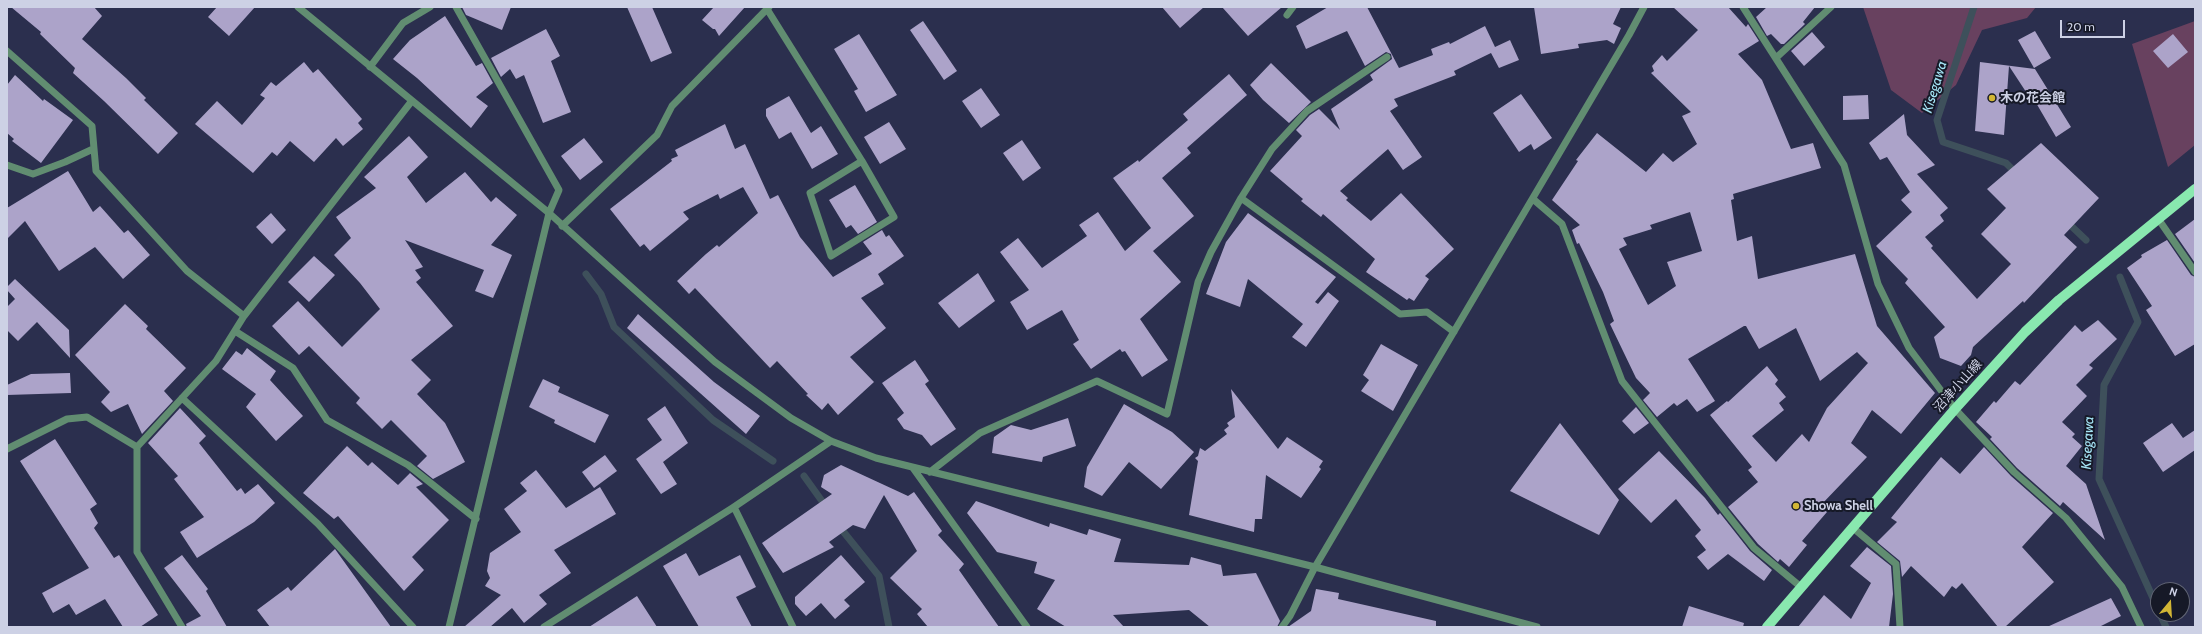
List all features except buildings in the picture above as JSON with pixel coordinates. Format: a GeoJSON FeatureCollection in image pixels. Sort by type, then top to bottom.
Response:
{"type":"FeatureCollection","features":[{"type":"Feature","properties":{"kind":"main road","name":"沼津小山線"},"geometry":{"type":"LineString","coordinates":[[1768,627],[1852,527],[1955,409],[2025,332],[2059,300],[2195,190]]}},
{"type":"Feature","properties":{"kind":"street"},"geometry":{"type":"LineString","coordinates":[[298,7],[411,102],[549,213],[715,362],[791,418],[831,441],[876,458],[913,468],[1315,567],[1537,627]]}},
{"type":"Feature","properties":{"kind":"street"},"geometry":{"type":"LineString","coordinates":[[370,67],[403,23],[430,7]]}},
{"type":"Feature","properties":{"kind":"street"},"geometry":{"type":"LineString","coordinates":[[449,627],[549,213],[559,190],[456,7]]}},
{"type":"Feature","properties":{"kind":"street"},"geometry":{"type":"LineString","coordinates":[[756,7],[761,15]]}},
{"type":"Feature","properties":{"kind":"street"},"geometry":{"type":"LineString","coordinates":[[1287,15],[1293,7]]}},
{"type":"Feature","properties":{"kind":"street"},"geometry":{"type":"LineString","coordinates":[[1282,627],[1290,616],[1315,567],[1533,199],[1644,7]]}},
{"type":"Feature","properties":{"kind":"street"},"geometry":{"type":"LineString","coordinates":[[1743,7],[1777,57],[1844,165],[1878,284],[1909,348],[1955,409],[2014,472],[2066,518],[2122,587],[2141,627]]}},
{"type":"Feature","properties":{"kind":"street"},"geometry":{"type":"LineString","coordinates":[[1777,57],[1831,7]]}},
{"type":"Feature","properties":{"kind":"street"},"geometry":{"type":"LineString","coordinates":[[562,226],[656,135],[672,106],[768,8],[862,161],[894,216],[831,256],[810,193],[862,161]]}},
{"type":"Feature","properties":{"kind":"street"},"geometry":{"type":"LineString","coordinates":[[7,51],[92,126],[96,171],[187,271],[244,316]]}},
{"type":"Feature","properties":{"kind":"street"},"geometry":{"type":"LineString","coordinates":[[930,472],[980,433],[1097,381],[1167,414],[1198,282],[1211,252],[1241,198],[1272,149],[1307,111],[1386,57]]}},
{"type":"Feature","properties":{"kind":"street"},"geometry":{"type":"LineString","coordinates":[[182,627],[137,552],[137,447],[216,360],[244,316],[411,102]]}},
{"type":"Feature","properties":{"kind":"street"},"geometry":{"type":"LineString","coordinates":[[7,165],[32,174],[65,162],[93,148]]}},
{"type":"Feature","properties":{"kind":"street"},"geometry":{"type":"LineString","coordinates":[[1241,198],[1400,314],[1427,312],[1454,332]]}},
{"type":"Feature","properties":{"kind":"street"},"geometry":{"type":"LineString","coordinates":[[1533,199],[1562,224],[1622,382],[1754,548],[1801,587]]}},
{"type":"Feature","properties":{"kind":"street"},"geometry":{"type":"LineString","coordinates":[[2159,220],[2195,272]]}},
{"type":"Feature","properties":{"kind":"street"},"geometry":{"type":"LineString","coordinates":[[235,331],[292,368],[327,420],[408,465],[476,519]]}},
{"type":"Feature","properties":{"kind":"street"},"geometry":{"type":"LineString","coordinates":[[182,398],[318,524],[413,627]]}},
{"type":"Feature","properties":{"kind":"street"},"geometry":{"type":"LineString","coordinates":[[7,450],[68,419],[87,417],[137,447]]}},
{"type":"Feature","properties":{"kind":"street"},"geometry":{"type":"LineString","coordinates":[[544,627],[734,507],[831,441]]}},
{"type":"Feature","properties":{"kind":"street"},"geometry":{"type":"LineString","coordinates":[[913,468],[1027,627]]}},
{"type":"Feature","properties":{"kind":"street"},"geometry":{"type":"LineString","coordinates":[[734,507],[793,627]]}},
{"type":"Feature","properties":{"kind":"street"},"geometry":{"type":"LineString","coordinates":[[1852,527],[1896,564],[1900,627]]}},
{"type":"Feature","properties":{"kind":"shaded area"},"geometry":{"type":"Polygon","coordinates":[[[1863,7],[2036,7],[2027,18],[1982,30],[1956,85],[1922,113],[1891,90],[1863,7]]]}},
{"type":"Feature","properties":{"kind":"shaded area"},"geometry":{"type":"Polygon","coordinates":[[[2195,21],[2195,145],[2168,167],[2132,44],[2195,21]]]}},
{"type":"Feature","properties":{"kind":"waterway","name":"Kisegawa"},"geometry":{"type":"LineString","coordinates":[[1974,7],[1937,120],[1943,142],[2006,163],[2018,175]]}},
{"type":"Feature","properties":{"kind":"waterway","name":"Kisegawa"},"geometry":{"type":"LineString","coordinates":[[2066,221],[2086,240]]}},
{"type":"Feature","properties":{"kind":"waterway"},"geometry":{"type":"LineString","coordinates":[[586,274],[601,294],[614,327],[713,420],[773,461]]}},
{"type":"Feature","properties":{"kind":"waterway","name":"Kisegawa"},"geometry":{"type":"LineString","coordinates":[[2120,277],[2138,322],[2104,385],[2099,479],[2150,591]]}},
{"type":"Feature","properties":{"kind":"waterway"},"geometry":{"type":"LineString","coordinates":[[804,476],[827,508]]}},
{"type":"Feature","properties":{"kind":"waterway"},"geometry":{"type":"LineString","coordinates":[[838,525],[879,576],[889,627]]}},
{"type":"Feature","properties":{"kind":"waterway","name":"Kisegawa"},"geometry":{"type":"LineString","coordinates":[[2164,622],[2166,627]]}},
{"type":"Feature","properties":{"kind":"place","name":"木の花会館"},"geometry":{"type":"Point","coordinates":[1992,98]}},
{"type":"Feature","properties":{"kind":"place","name":"Showa Shell"},"geometry":{"type":"Point","coordinates":[1796,506]}}]}
